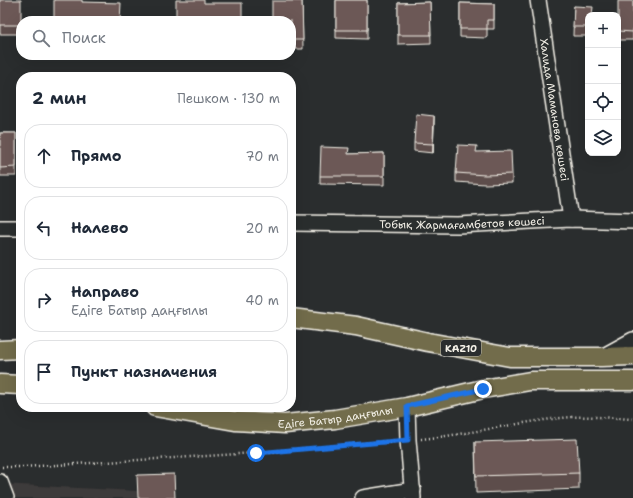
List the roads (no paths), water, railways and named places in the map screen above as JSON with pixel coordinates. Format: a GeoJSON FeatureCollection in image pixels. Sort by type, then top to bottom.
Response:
{"type":"FeatureCollection","features":[{"type":"Feature","properties":{"kind":"main road","name":"KAZ10"},"geometry":{"type":"LineString","coordinates":[[296,319],[356,326],[428,342],[510,357],[602,358],[633,356]]}},
{"type":"Feature","properties":{"kind":"main road"},"geometry":{"type":"LineString","coordinates":[[0,350],[16,349]]}},
{"type":"Feature","properties":{"kind":"main road","name":"Едіге Батыр даңғылы"},"geometry":{"type":"LineString","coordinates":[[178,412],[236,421],[285,424],[335,419],[530,381],[633,381]]}},
{"type":"Feature","properties":{"kind":"main road"},"geometry":{"type":"LineString","coordinates":[[0,384],[16,385]]}},
{"type":"Feature","properties":{"kind":"main road"},"geometry":{"type":"LineString","coordinates":[[187,414],[198,412]]}},
{"type":"Feature","properties":{"kind":"street","name":"Халида Маманова көшесі"},"geometry":{"type":"LineString","coordinates":[[538,0],[571,219]]}},
{"type":"Feature","properties":{"kind":"street","name":"Тобық Жармағамбетов көшесі"},"geometry":{"type":"LineString","coordinates":[[296,223],[458,225],[571,219],[633,221]]}},
{"type":"Feature","properties":{"kind":"street"},"geometry":{"type":"LineString","coordinates":[[0,228],[16,228]]}},
{"type":"Feature","properties":{"kind":"street"},"geometry":{"type":"LineString","coordinates":[[602,358],[633,340]]}},
{"type":"Feature","properties":{"kind":"street"},"geometry":{"type":"LineString","coordinates":[[363,498],[413,494],[408,440],[407,406]]}},
{"type":"Feature","properties":{"kind":"street"},"geometry":{"type":"LineString","coordinates":[[0,482],[6,498]]}}]}
